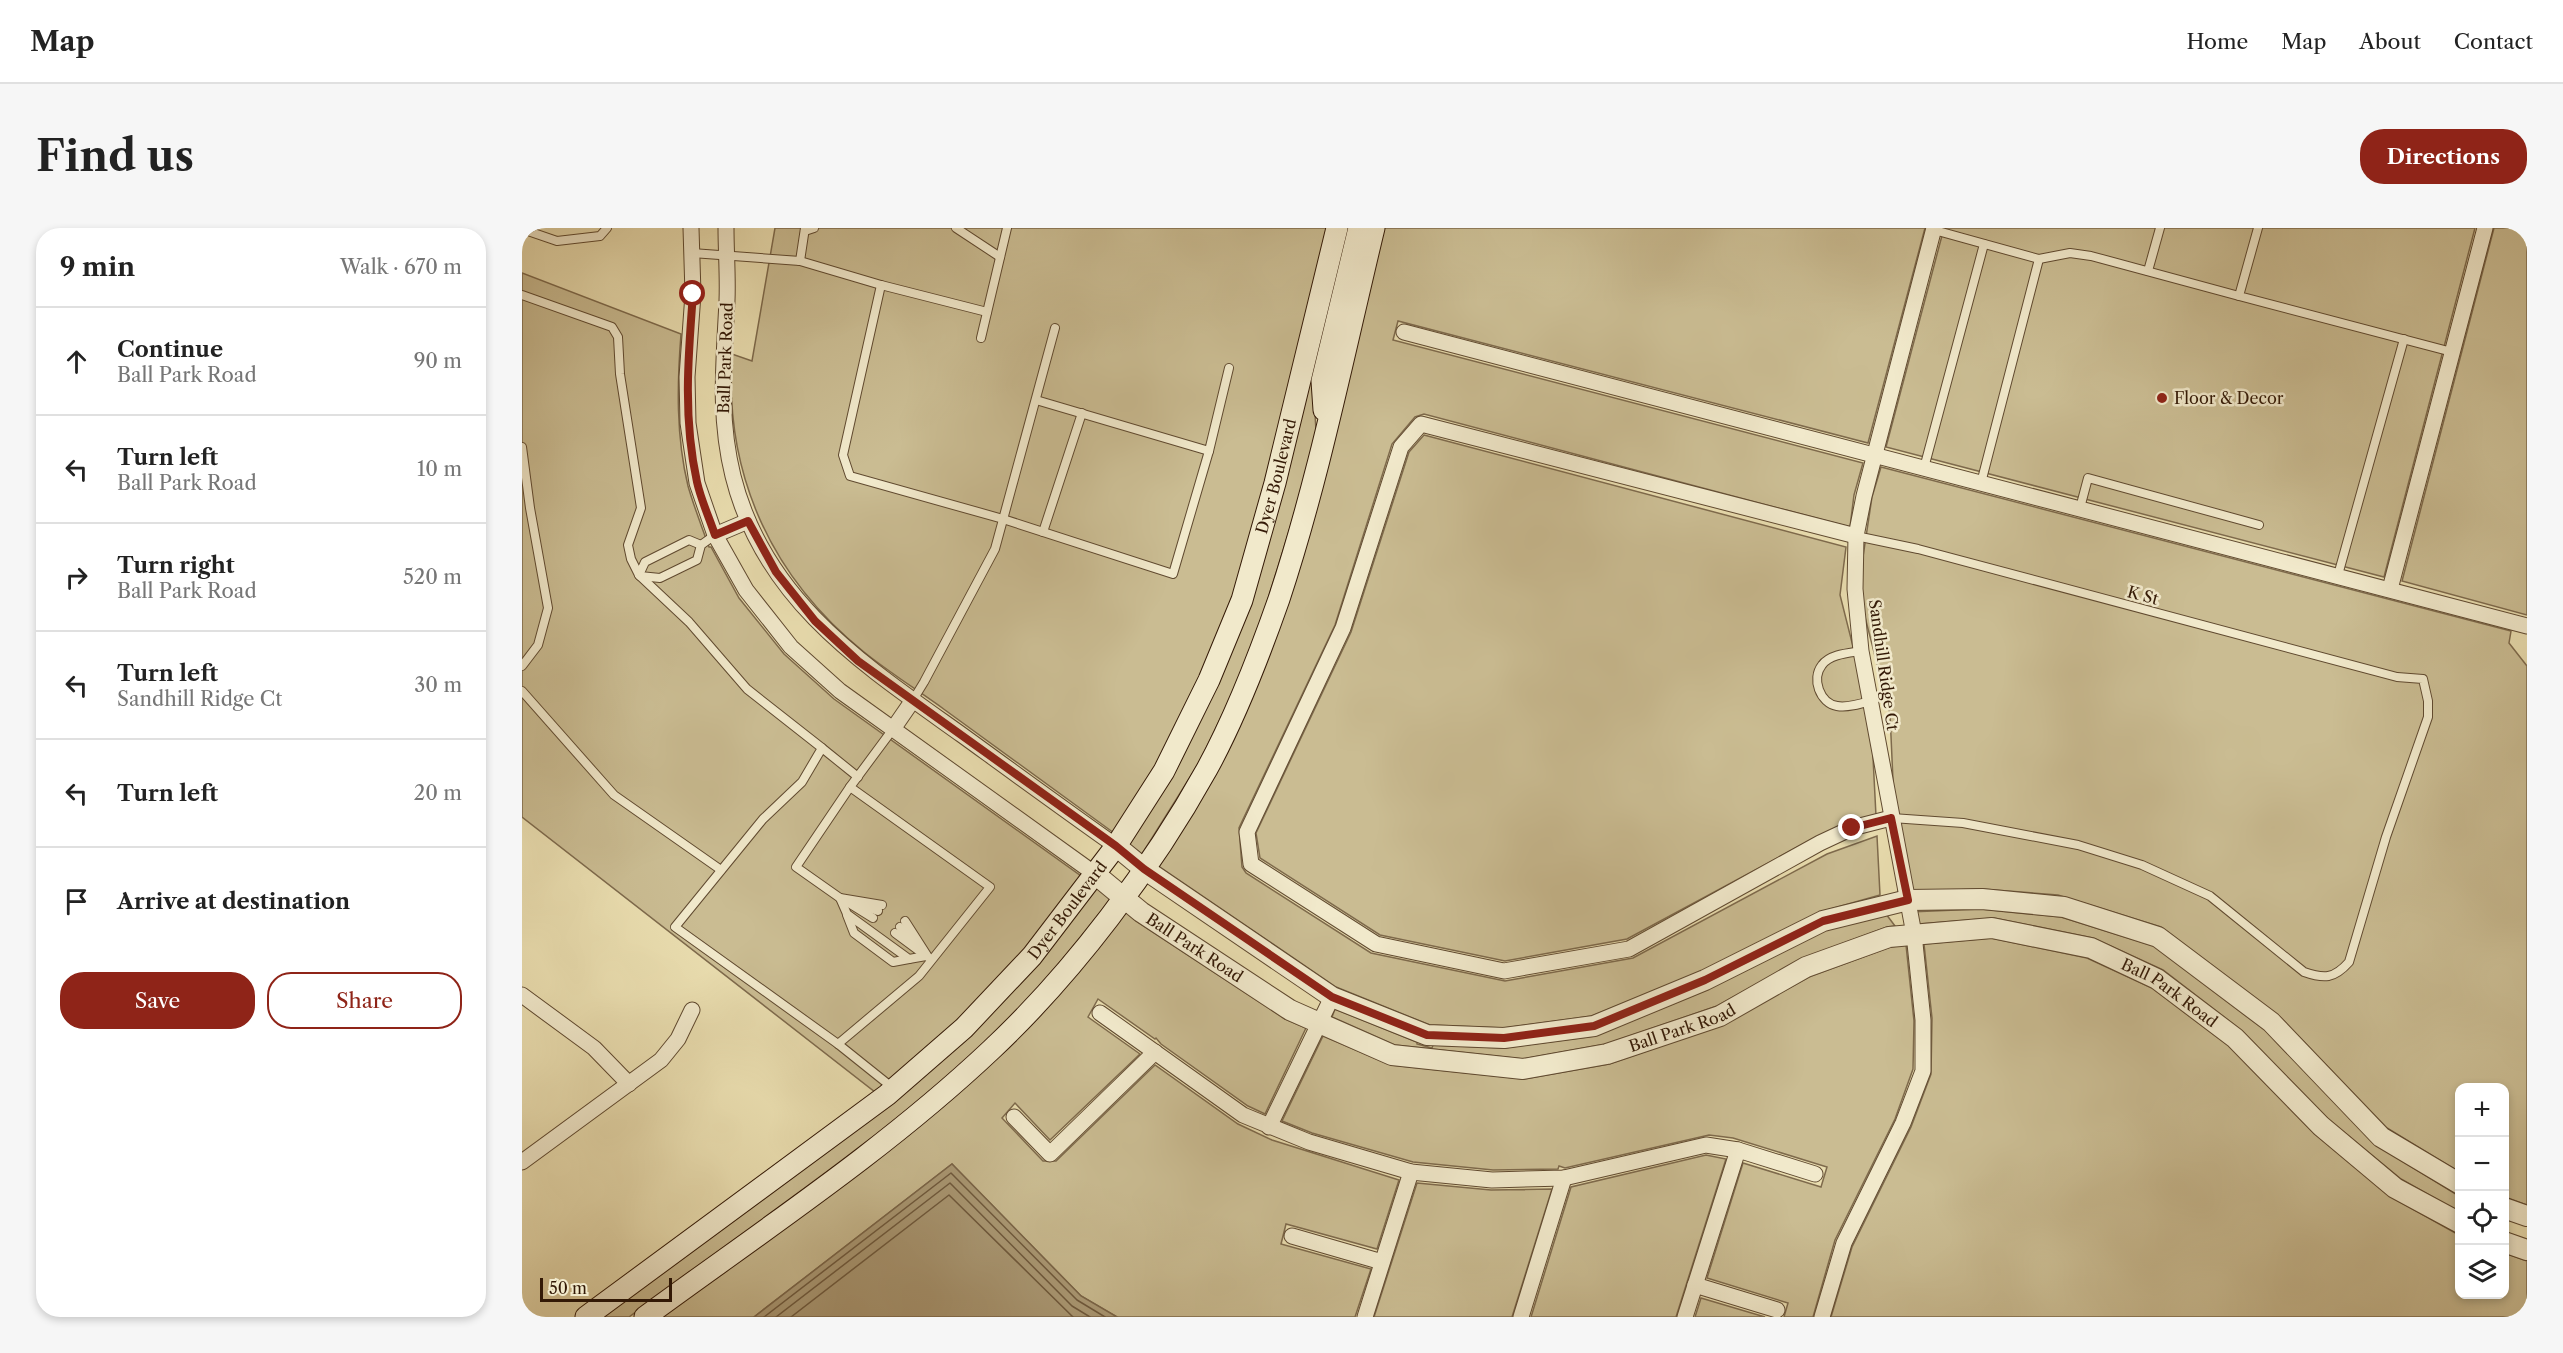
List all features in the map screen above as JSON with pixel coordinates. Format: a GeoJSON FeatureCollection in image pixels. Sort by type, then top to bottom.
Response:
{"type":"FeatureCollection","features":[{"type":"Feature","properties":{"kind":"main road","name":"Dyer Boulevard"},"geometry":{"type":"LineString","coordinates":[[586,1317],[894,1089],[964,1028],[1017,972],[1116,846],[1164,771],[1209,680],[1242,600],[1275,483],[1337,228]]}},
{"type":"Feature","properties":{"kind":"main road"},"geometry":{"type":"LineString","coordinates":[[1325,431],[1322,381],[1359,228]]}},
{"type":"Feature","properties":{"kind":"main road"},"geometry":{"type":"LineString","coordinates":[[645,1317],[904,1126],[993,1049],[1060,977],[1144,869],[1207,768],[1244,690],[1278,599],[1310,496],[1374,228]]}},
{"type":"Feature","properties":{"kind":"street","name":"Ball Park Road"},"geometry":{"type":"LineString","coordinates":[[692,228],[693,294],[687,377],[687,423],[697,483],[715,535],[746,590],[791,647],[840,691],[1095,874],[1141,912],[1290,1010],[1392,1055],[1523,1069],[1607,1054],[1720,1016],[1806,967],[1889,937],[1992,928],[2091,948],[2157,979],[2235,1038],[2321,1126],[2395,1188],[2455,1220]]}},
{"type":"Feature","properties":{"kind":"street","name":"Ball Park Road"},"geometry":{"type":"LineString","coordinates":[[726,228],[727,299],[722,378],[723,422],[733,477],[748,521],[776,572],[815,621],[858,661],[1116,846],[1144,869],[1332,997],[1427,1035],[1504,1038],[1594,1026],[1705,980],[1823,921],[1908,900],[1982,899],[2064,907],[2158,937],[2271,1022],[2381,1137],[2455,1181]]}},
{"type":"Feature","properties":{"kind":"street"},"geometry":{"type":"LineString","coordinates":[[2390,589],[2485,228]]}},
{"type":"Feature","properties":{"kind":"street","name":"Sandhill Ridge Ct"},"geometry":{"type":"LineString","coordinates":[[1822,1317],[1844,1243],[1903,1123],[1923,1071],[1923,1020],[1914,934],[1861,651],[1855,589],[1856,536],[1874,455],[1934,229]]}},
{"type":"Feature","properties":{"kind":"street"},"geometry":{"type":"LineString","coordinates":[[1404,332],[2527,626]]}},
{"type":"Feature","properties":{"kind":"street"},"geometry":{"type":"LineString","coordinates":[[1856,536],[1421,424],[1401,447],[1343,628],[1247,832],[1251,864],[1376,944],[1504,971],[1629,949],[1820,843],[1852,828],[1891,818]]}},
{"type":"Feature","properties":{"kind":"street"},"geometry":{"type":"LineString","coordinates":[[715,535],[748,521]]}},
{"type":"Feature","properties":{"kind":"street"},"geometry":{"type":"LineString","coordinates":[[892,729],[913,700]]}},
{"type":"Feature","properties":{"kind":"street"},"geometry":{"type":"LineString","coordinates":[[522,995],[594,1048],[629,1084]]}},
{"type":"Feature","properties":{"kind":"street"},"geometry":{"type":"LineString","coordinates":[[1269,1127],[1332,997]]}},
{"type":"Feature","properties":{"kind":"street"},"geometry":{"type":"LineString","coordinates":[[522,1162],[629,1084],[671,1050],[692,1010]]}},
{"type":"Feature","properties":{"kind":"street"},"geometry":{"type":"LineString","coordinates":[[1100,1013],[1243,1115],[1309,1142],[1411,1172],[1492,1180],[1564,1178],[1706,1145],[1738,1150],[1815,1174]]}},
{"type":"Feature","properties":{"kind":"street"},"geometry":{"type":"LineString","coordinates":[[1014,1117],[1050,1154],[1155,1052]]}},
{"type":"Feature","properties":{"kind":"street"},"geometry":{"type":"LineString","coordinates":[[1686,1317],[1738,1150]]}},
{"type":"Feature","properties":{"kind":"street"},"geometry":{"type":"LineString","coordinates":[[1365,1317],[1411,1172]]}},
{"type":"Feature","properties":{"kind":"street"},"geometry":{"type":"LineString","coordinates":[[1521,1317],[1564,1178]]}},
{"type":"Feature","properties":{"kind":"street"},"geometry":{"type":"LineString","coordinates":[[2509,1209],[2527,1216]]}},
{"type":"Feature","properties":{"kind":"street"},"geometry":{"type":"LineString","coordinates":[[1292,1236],[1383,1262]]}},
{"type":"Feature","properties":{"kind":"street"},"geometry":{"type":"LineString","coordinates":[[2509,1243],[2527,1250]]}},
{"type":"Feature","properties":{"kind":"street"},"geometry":{"type":"LineString","coordinates":[[1695,1286],[1777,1310]]}},
{"type":"Feature","properties":{"kind":"lane"},"geometry":{"type":"LineString","coordinates":[[522,229],[557,241],[600,236],[607,228]]}},
{"type":"Feature","properties":{"kind":"lane"},"geometry":{"type":"LineString","coordinates":[[800,261],[805,229],[814,228]]}},
{"type":"Feature","properties":{"kind":"lane"},"geometry":{"type":"LineString","coordinates":[[956,228],[1000,257]]}},
{"type":"Feature","properties":{"kind":"lane"},"geometry":{"type":"LineString","coordinates":[[981,338],[1007,228]]}},
{"type":"Feature","properties":{"kind":"lane"},"geometry":{"type":"LineString","coordinates":[[2148,271],[2160,228]]}},
{"type":"Feature","properties":{"kind":"lane"},"geometry":{"type":"LineString","coordinates":[[2239,296],[2258,228]]}},
{"type":"Feature","properties":{"kind":"lane"},"geometry":{"type":"LineString","coordinates":[[1934,229],[2039,259],[2070,253],[2091,256],[2452,352]]}},
{"type":"Feature","properties":{"kind":"lane"},"geometry":{"type":"LineString","coordinates":[[1924,468],[1984,244]]}},
{"type":"Feature","properties":{"kind":"lane"},"geometry":{"type":"LineString","coordinates":[[692,254],[727,254],[800,261],[881,285],[987,312]]}},
{"type":"Feature","properties":{"kind":"lane"},"geometry":{"type":"LineString","coordinates":[[1981,483],[2039,259]]}},
{"type":"Feature","properties":{"kind":"lane"},"geometry":{"type":"LineString","coordinates":[[881,285],[843,455],[850,476],[1003,519],[1173,574],[1209,451],[1229,368]]}},
{"type":"Feature","properties":{"kind":"lane"},"geometry":{"type":"LineString","coordinates":[[522,295],[612,327],[618,337],[620,374],[641,508],[628,545],[631,559],[639,575],[689,622],[747,689],[858,777]]}},
{"type":"Feature","properties":{"kind":"lane"},"geometry":{"type":"LineString","coordinates":[[913,700],[994,549],[1054,328]]}},
{"type":"Feature","properties":{"kind":"lane"},"geometry":{"type":"LineString","coordinates":[[2338,575],[2404,339]]}},
{"type":"Feature","properties":{"kind":"lane"},"geometry":{"type":"LineString","coordinates":[[1036,400],[1209,451]]}},
{"type":"Feature","properties":{"kind":"lane"},"geometry":{"type":"LineString","coordinates":[[1043,532],[1082,413]]}},
{"type":"Feature","properties":{"kind":"lane"},"geometry":{"type":"LineString","coordinates":[[522,447],[530,508],[548,608],[538,645],[522,666]]}},
{"type":"Feature","properties":{"kind":"lane"},"geometry":{"type":"LineString","coordinates":[[2080,508],[2088,478],[2259,525]]}},
{"type":"Feature","properties":{"kind":"lane"},"geometry":{"type":"LineString","coordinates":[[639,575],[660,578],[697,560],[701,545],[715,535]]}},
{"type":"Feature","properties":{"kind":"lane","name":"K St"},"geometry":{"type":"LineString","coordinates":[[1856,536],[1918,549],[2397,677],[2423,679],[2428,701],[2428,717],[2386,837],[2349,962],[2340,973],[2320,978],[2304,972],[2210,896],[2142,866],[2078,845],[1963,823],[1891,818]]}},
{"type":"Feature","properties":{"kind":"lane"},"geometry":{"type":"LineString","coordinates":[[639,575],[645,562],[689,540],[701,545]]}},
{"type":"Feature","properties":{"kind":"lane"},"geometry":{"type":"LineString","coordinates":[[1861,651],[1836,656],[1822,664],[1817,676],[1819,691],[1826,702],[1838,706],[1870,701]]}},
{"type":"Feature","properties":{"kind":"lane"},"geometry":{"type":"LineString","coordinates":[[522,691],[614,795],[721,870]]}},
{"type":"Feature","properties":{"kind":"lane"},"geometry":{"type":"LineString","coordinates":[[840,898],[878,911],[840,898],[796,867],[892,729]]}},
{"type":"Feature","properties":{"kind":"lane"},"geometry":{"type":"LineString","coordinates":[[822,748],[802,782],[763,819],[675,927],[838,1044],[894,1089]]}},
{"type":"Feature","properties":{"kind":"lane"},"geometry":{"type":"LineString","coordinates":[[838,1044],[919,976],[929,958],[990,886],[850,788]]}},
{"type":"Feature","properties":{"kind":"lane"},"geometry":{"type":"LineString","coordinates":[[840,898],[847,914],[909,959],[929,958]]}},
{"type":"Feature","properties":{"kind":"lane"},"geometry":{"type":"LineString","coordinates":[[929,958],[900,927],[929,958]]}},
{"type":"Feature","properties":{"kind":"shaded area"},"geometry":{"type":"Polygon","coordinates":[[[775,228],[1328,228],[1266,481],[1233,597],[1201,676],[1156,766],[1114,833],[864,652],[831,623],[803,591],[779,556],[760,520],[746,481],[736,441],[732,398],[732,354],[752,361],[775,228]]]}},
{"type":"Feature","properties":{"kind":"shaded area"},"geometry":{"type":"Polygon","coordinates":[[[1347,228],[1350,228],[1313,379],[1316,431],[1301,493],[1270,596],[1236,686],[1199,763],[1142,854],[1129,844],[1217,684],[1347,228]]]}},
{"type":"Feature","properties":{"kind":"shaded area"},"geometry":{"type":"Polygon","coordinates":[[[1383,228],[1925,228],[1868,443],[1398,321],[1393,340],[1863,463],[1854,495],[1850,527],[1424,414],[1415,417],[1392,444],[1335,625],[1239,828],[1242,867],[1246,873],[1371,953],[1505,981],[1633,958],[1827,854],[1877,836],[1880,895],[1820,912],[1702,971],[1592,1016],[1504,1028],[1430,1025],[1336,987],[1157,865],[1214,773],[1383,228]]]}},
{"type":"Feature","properties":{"kind":"shaded area"},"geometry":{"type":"Polygon","coordinates":[[[1944,228],[2475,228],[2384,577],[1886,447],[1944,228]]]}},
{"type":"Feature","properties":{"kind":"shaded area"},"geometry":{"type":"Polygon","coordinates":[[[2494,228],[2527,228],[2527,615],[2402,581],[2494,228]]]}},
{"type":"Feature","properties":{"kind":"shaded area"},"geometry":{"type":"Polygon","coordinates":[[[522,273],[681,334],[678,410],[681,448],[688,486],[709,547],[739,598],[784,654],[834,699],[1081,876],[1025,949],[958,1020],[875,1092],[522,817],[522,273]]]}},
{"type":"Feature","properties":{"kind":"shaded area"},"geometry":{"type":"Polygon","coordinates":[[[1424,435],[1846,547],[1840,595],[1871,718],[1876,816],[1820,835],[1627,939],[1505,961],[1380,935],[1260,858],[1256,833],[1351,632],[1409,452],[1424,435]]]}},
{"type":"Feature","properties":{"kind":"shaded area"},"geometry":{"type":"Polygon","coordinates":[[[1881,467],[2511,631],[2509,643],[2527,666],[2527,1205],[2509,1198],[2509,1083],[2455,1083],[2455,1170],[2387,1128],[2278,1015],[2161,927],[2058,895],[1982,889],[1898,892],[1890,714],[1858,590],[1872,497],[1881,467]]]}},
{"type":"Feature","properties":{"kind":"shaded area"},"geometry":{"type":"Polygon","coordinates":[[[1096,888],[1111,899],[1019,1009],[943,1080],[811,1185],[629,1317],[601,1317],[893,1102],[1096,888]]]}},
{"type":"Feature","properties":{"kind":"shaded area"},"geometry":{"type":"Polygon","coordinates":[[[1981,909],[2061,917],[2154,946],[2266,1031],[2376,1145],[2455,1194],[2455,1210],[2401,1179],[2327,1118],[2241,1030],[2163,970],[2093,938],[1994,918],[1918,924],[1909,912],[1981,909]]]}},
{"type":"Feature","properties":{"kind":"shaded area"},"geometry":{"type":"Polygon","coordinates":[[[1125,911],[1136,921],[1285,1019],[1306,1028],[1265,1114],[1248,1106],[1161,1044],[1156,1038],[1098,999],[1088,1017],[1140,1054],[1050,1140],[1015,1103],[1002,1118],[1043,1161],[1056,1161],[1155,1065],[1238,1124],[1272,1140],[1399,1180],[1377,1249],[1286,1224],[1281,1244],[1371,1269],[1355,1317],[1117,1317],[1081,1296],[952,1164],[754,1317],[661,1317],[910,1134],[1125,911]]]}},
{"type":"Feature","properties":{"kind":"shaded area"},"geometry":{"type":"Polygon","coordinates":[[[1886,914],[1895,926],[1804,958],[1717,1006],[1606,1044],[1523,1059],[1395,1045],[1332,1017],[1335,1009],[1417,1042],[1417,1044],[1432,1048],[1433,1045],[1504,1048],[1595,1036],[1709,989],[1826,930],[1886,914]]]}},
{"type":"Feature","properties":{"kind":"shaded area"},"geometry":{"type":"Polygon","coordinates":[[[1991,938],[2087,958],[2152,988],[2229,1046],[2315,1134],[2391,1197],[2455,1233],[2455,1299],[2509,1299],[2509,1254],[2527,1261],[2527,1317],[1831,1317],[1852,1247],[1911,1127],[1931,1074],[1932,1018],[1924,944],[1991,938]]]}},
{"type":"Feature","properties":{"kind":"shaded area"},"geometry":{"type":"Polygon","coordinates":[[[1906,945],[1914,1021],[1913,1069],[1895,1119],[1835,1240],[1813,1317],[1784,1317],[1788,1303],[1707,1278],[1743,1163],[1821,1187],[1827,1167],[1733,1138],[1709,1135],[1565,1168],[1559,1166],[1558,1169],[1493,1170],[1413,1162],[1312,1133],[1282,1121],[1323,1036],[1391,1065],[1524,1079],[1609,1064],[1722,1025],[1809,977],[1890,947],[1906,945]]]}},
{"type":"Feature","properties":{"kind":"shaded area"},"geometry":{"type":"Polygon","coordinates":[[[1706,1155],[1726,1159],[1676,1317],[1531,1317],[1571,1187],[1706,1155]]]}},
{"type":"Feature","properties":{"kind":"shaded area"},"geometry":{"type":"Polygon","coordinates":[[[1417,1183],[1491,1190],[1552,1189],[1512,1317],[1374,1317],[1417,1183]]]}},
{"type":"Feature","properties":{"kind":"shaded area"},"geometry":{"type":"Polygon","coordinates":[[[1701,1298],[1765,1317],[1695,1317],[1701,1298]]]}},
{"type":"Feature","properties":{"kind":"water"},"geometry":{"type":"Polygon","coordinates":[[[952,1164],[1081,1296],[1117,1317],[754,1317],[952,1164]]]}},
{"type":"Feature","properties":{"kind":"place","name":"Floor & Decor"},"geometry":{"type":"Point","coordinates":[2162,398]}},
{"type":"Feature","properties":{"kind":"route"},"geometry":{"type":"LineString","coordinates":[[693,294],[687,377],[687,423],[697,483],[715,535],[748,521],[776,572],[815,621],[858,661],[1116,846],[1144,869],[1332,997],[1427,1035],[1504,1038],[1594,1026],[1705,980],[1823,921],[1908,900],[1891,818],[1852,828]]}}]}
